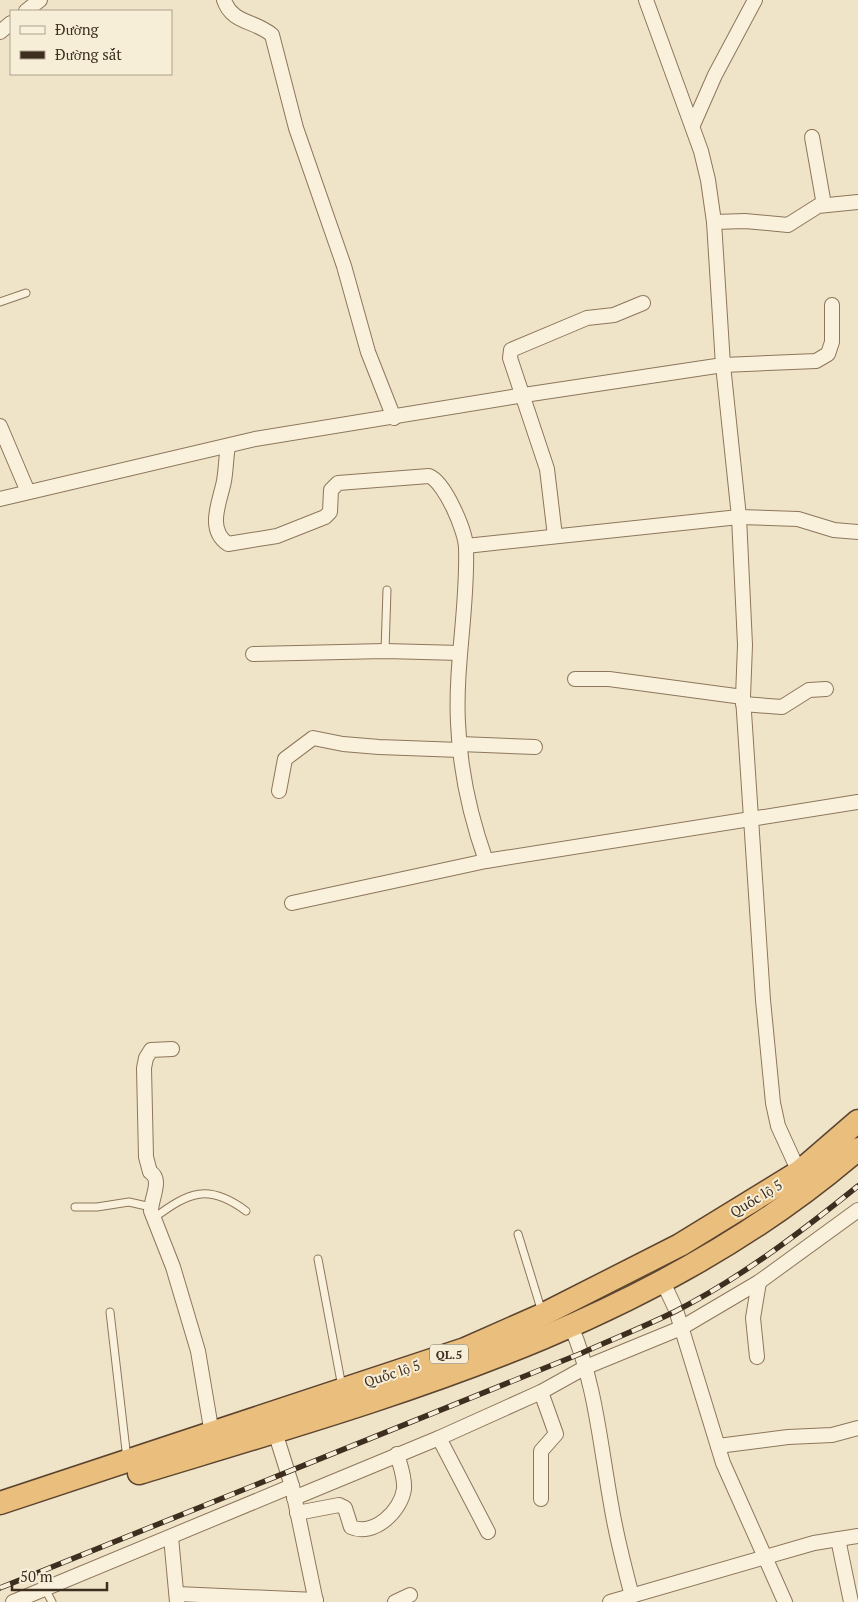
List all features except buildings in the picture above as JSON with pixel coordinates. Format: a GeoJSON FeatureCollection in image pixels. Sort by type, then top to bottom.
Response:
{"type":"FeatureCollection","features":[{"type":"Feature","properties":{"kind":"highway","name":"Quốc lộ 5"},"geometry":{"type":"LineString","coordinates":[[0,1504],[464,1349],[542,1315],[680,1245],[799,1172],[858,1121]]}},
{"type":"Feature","properties":{"kind":"highway","name":"Quốc lộ 5"},"geometry":{"type":"LineString","coordinates":[[0,1518],[416,1388],[490,1361],[571,1326],[663,1282],[814,1188],[858,1150]]}},
{"type":"Feature","properties":{"kind":"street"},"geometry":{"type":"LineString","coordinates":[[27,10],[40,0]]}},
{"type":"Feature","properties":{"kind":"street"},"geometry":{"type":"LineString","coordinates":[[224,0],[231,14],[245,23],[261,27],[272,35],[296,128],[344,266],[368,352],[394,418]]}},
{"type":"Feature","properties":{"kind":"street"},"geometry":{"type":"LineString","coordinates":[[646,0],[693,125],[708,180],[714,222],[723,365],[739,517],[745,645],[743,700],[763,1000],[773,1103],[778,1126],[799,1172]]}},
{"type":"Feature","properties":{"kind":"street"},"geometry":{"type":"LineString","coordinates":[[693,125],[715,75],[754,0]]}},
{"type":"Feature","properties":{"kind":"street"},"geometry":{"type":"LineString","coordinates":[[0,32],[10,24]]}},
{"type":"Feature","properties":{"kind":"street"},"geometry":{"type":"LineString","coordinates":[[812,137],[824,205]]}},
{"type":"Feature","properties":{"kind":"street"},"geometry":{"type":"LineString","coordinates":[[714,222],[746,221],[788,225],[810,210],[824,205],[858,202]]}},
{"type":"Feature","properties":{"kind":"street"},"geometry":{"type":"LineString","coordinates":[[555,536],[547,469],[524,395],[510,358],[510,350],[587,318],[614,314],[643,302]]}},
{"type":"Feature","properties":{"kind":"street"},"geometry":{"type":"LineString","coordinates":[[0,499],[228,446],[524,395],[723,365],[816,361],[828,354],[832,342],[832,306]]}},
{"type":"Feature","properties":{"kind":"street"},"geometry":{"type":"LineString","coordinates":[[0,426],[28,492]]}},
{"type":"Feature","properties":{"kind":"street"},"geometry":{"type":"LineString","coordinates":[[228,446],[224,483],[219,496],[216,519],[217,532],[221,539],[228,544],[277,536],[324,517],[330,512],[331,490],[338,483],[429,476],[435,478],[450,502],[466,546],[458,693],[460,747],[466,792],[486,861]]}},
{"type":"Feature","properties":{"kind":"street"},"geometry":{"type":"LineString","coordinates":[[466,546],[739,517],[798,519],[834,530],[858,532]]}},
{"type":"Feature","properties":{"kind":"street"},"geometry":{"type":"LineString","coordinates":[[253,654],[385,651],[460,653]]}},
{"type":"Feature","properties":{"kind":"street"},"geometry":{"type":"LineString","coordinates":[[575,679],[609,679],[782,707],[809,690],[826,689]]}},
{"type":"Feature","properties":{"kind":"street"},"geometry":{"type":"LineString","coordinates":[[279,791],[284,760],[313,738],[343,744],[378,747],[535,748]]}},
{"type":"Feature","properties":{"kind":"street"},"geometry":{"type":"LineString","coordinates":[[292,903],[486,861],[858,802]]}},
{"type":"Feature","properties":{"kind":"street"},"geometry":{"type":"LineString","coordinates":[[172,1049],[151,1050],[146,1058],[144,1068],[146,1157],[150,1172],[155,1174],[157,1180],[152,1212],[173,1267],[193,1334],[212,1434]]}},
{"type":"Feature","properties":{"kind":"street"},"geometry":{"type":"LineString","coordinates":[[13,1602],[171,1536],[439,1438],[541,1392],[586,1367],[681,1328],[759,1282],[858,1210]]}},
{"type":"Feature","properties":{"kind":"street"},"geometry":{"type":"LineString","coordinates":[[663,1282],[681,1328],[723,1463],[764,1559],[785,1602]]}},
{"type":"Feature","properties":{"kind":"street"},"geometry":{"type":"LineString","coordinates":[[757,1357],[753,1318],[759,1282]]}},
{"type":"Feature","properties":{"kind":"street"},"geometry":{"type":"LineString","coordinates":[[571,1326],[586,1367],[604,1449],[611,1504],[632,1596]]}},
{"type":"Feature","properties":{"kind":"street"},"geometry":{"type":"LineString","coordinates":[[541,1392],[556,1434],[541,1451],[541,1499]]}},
{"type":"Feature","properties":{"kind":"street"},"geometry":{"type":"LineString","coordinates":[[718,1446],[780,1437],[832,1435],[858,1428]]}},
{"type":"Feature","properties":{"kind":"street"},"geometry":{"type":"LineString","coordinates":[[171,1536],[177,1598],[316,1601],[293,1492],[275,1432]]}},
{"type":"Feature","properties":{"kind":"street"},"geometry":{"type":"LineString","coordinates":[[439,1438],[456,1474],[488,1532]]}},
{"type":"Feature","properties":{"kind":"street"},"geometry":{"type":"LineString","coordinates":[[297,1513],[338,1505],[345,1508],[351,1527],[371,1529],[380,1523],[400,1503],[404,1488],[397,1454]]}},
{"type":"Feature","properties":{"kind":"street"},"geometry":{"type":"LineString","coordinates":[[610,1602],[814,1543],[858,1536]]}},
{"type":"Feature","properties":{"kind":"street"},"geometry":{"type":"LineString","coordinates":[[838,1539],[850,1602]]}},
{"type":"Feature","properties":{"kind":"street"},"geometry":{"type":"LineString","coordinates":[[395,1602],[410,1595]]}},
{"type":"Feature","properties":{"kind":"lane"},"geometry":{"type":"LineString","coordinates":[[0,302],[26,293]]}},
{"type":"Feature","properties":{"kind":"lane"},"geometry":{"type":"LineString","coordinates":[[385,651],[387,590]]}},
{"type":"Feature","properties":{"kind":"lane"},"geometry":{"type":"LineString","coordinates":[[75,1207],[97,1207],[129,1202],[152,1212],[197,1193],[211,1193],[230,1199],[246,1210]]}},
{"type":"Feature","properties":{"kind":"lane"},"geometry":{"type":"LineString","coordinates":[[518,1234],[542,1315]]}},
{"type":"Feature","properties":{"kind":"lane"},"geometry":{"type":"LineString","coordinates":[[318,1259],[342,1390]]}},
{"type":"Feature","properties":{"kind":"lane"},"geometry":{"type":"LineString","coordinates":[[110,1312],[127,1461]]}},
{"type":"Feature","properties":{"kind":"lane"},"geometry":{"type":"LineString","coordinates":[[45,1589],[52,1602]]}},
{"type":"Feature","properties":{"kind":"railway"},"geometry":{"type":"LineString","coordinates":[[0,1588],[582,1353],[665,1317],[748,1269],[793,1237],[858,1186]]}}]}
